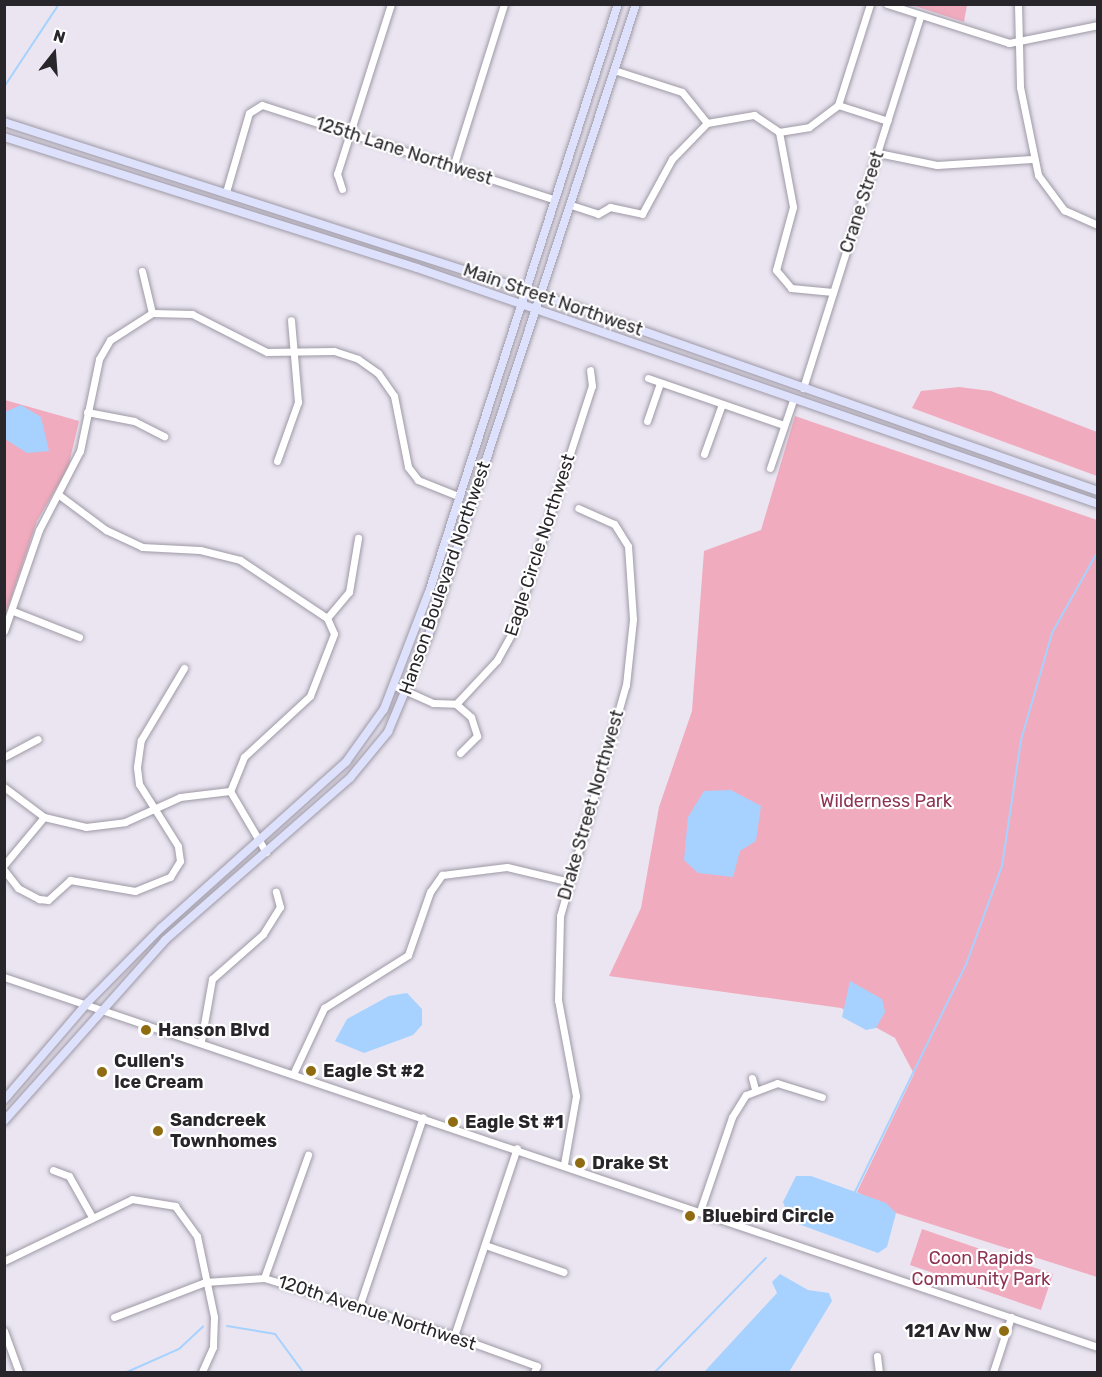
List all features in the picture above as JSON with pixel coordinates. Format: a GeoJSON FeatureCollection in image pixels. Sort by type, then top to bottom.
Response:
{"type":"FeatureCollection","features":[{"type":"Feature","properties":{"kind":"main road","name":"Hanson Boulevard Northwest"},"geometry":{"type":"LineString","coordinates":[[4,1100],[87,1003],[258,841],[346,762],[395,686],[518,304],[618,4]]}},
{"type":"Feature","properties":{"kind":"main road","name":"Hanson Boulevard Northwest"},"geometry":{"type":"LineString","coordinates":[[4,1121],[102,1008],[165,940],[365,763],[407,693],[571,206],[636,4]]}},
{"type":"Feature","properties":{"kind":"main road","name":"Main Street Northwest"},"geometry":{"type":"LineString","coordinates":[[4,122],[541,295],[1098,491]]}},
{"type":"Feature","properties":{"kind":"main road","name":"Main Street Northwest"},"geometry":{"type":"LineString","coordinates":[[4,137],[536,310],[1098,504]]}},
{"type":"Feature","properties":{"kind":"street"},"geometry":{"type":"LineString","coordinates":[[342,189],[337,174],[391,4]]}},
{"type":"Feature","properties":{"kind":"street"},"geometry":{"type":"LineString","coordinates":[[453,167],[504,4]]}},
{"type":"Feature","properties":{"kind":"street"},"geometry":{"type":"LineString","coordinates":[[571,206],[598,214],[610,207],[642,214],[672,159],[707,123],[753,115],[779,132],[809,127],[838,105],[870,4]]}},
{"type":"Feature","properties":{"kind":"street"},"geometry":{"type":"LineString","coordinates":[[886,4],[1017,43],[1098,24]]}},
{"type":"Feature","properties":{"kind":"street"},"geometry":{"type":"LineString","coordinates":[[1018,4],[1017,43],[1032,159],[1055,201],[1098,225]]}},
{"type":"Feature","properties":{"kind":"street","name":"Crane Street"},"geometry":{"type":"LineString","coordinates":[[803,388],[920,16]]}},
{"type":"Feature","properties":{"kind":"street"},"geometry":{"type":"LineString","coordinates":[[614,70],[682,92],[707,123]]}},
{"type":"Feature","properties":{"kind":"street"},"geometry":{"type":"LineString","coordinates":[[838,105],[888,121]]}},
{"type":"Feature","properties":{"kind":"street","name":"125th Lane Northwest"},"geometry":{"type":"LineString","coordinates":[[226,192],[255,106],[350,133],[553,199]]}},
{"type":"Feature","properties":{"kind":"street"},"geometry":{"type":"LineString","coordinates":[[779,132],[793,207],[776,270],[791,288],[833,292]]}},
{"type":"Feature","properties":{"kind":"street"},"geometry":{"type":"LineString","coordinates":[[878,153],[938,165],[1032,159]]}},
{"type":"Feature","properties":{"kind":"street"},"geometry":{"type":"LineString","coordinates":[[142,271],[152,313]]}},
{"type":"Feature","properties":{"kind":"street"},"geometry":{"type":"LineString","coordinates":[[4,631],[39,530],[80,451],[87,412],[104,348],[132,322],[152,313],[192,314],[248,346],[296,354],[334,351],[378,373],[400,411],[408,467],[418,480],[458,496]]}},
{"type":"Feature","properties":{"kind":"street"},"geometry":{"type":"LineString","coordinates":[[277,461],[298,402],[296,354],[291,321]]}},
{"type":"Feature","properties":{"kind":"street","name":"Eagle Circle Northwest"},"geometry":{"type":"LineString","coordinates":[[456,704],[497,660],[512,633],[592,386],[590,370]]}},
{"type":"Feature","properties":{"kind":"street"},"geometry":{"type":"LineString","coordinates":[[648,378],[784,425]]}},
{"type":"Feature","properties":{"kind":"street"},"geometry":{"type":"LineString","coordinates":[[647,422],[660,383]]}},
{"type":"Feature","properties":{"kind":"street"},"geometry":{"type":"LineString","coordinates":[[770,468],[793,400]]}},
{"type":"Feature","properties":{"kind":"street"},"geometry":{"type":"LineString","coordinates":[[704,454],[722,404]]}},
{"type":"Feature","properties":{"kind":"street"},"geometry":{"type":"LineString","coordinates":[[87,412],[134,421],[164,436]]}},
{"type":"Feature","properties":{"kind":"street"},"geometry":{"type":"LineString","coordinates":[[59,495],[106,530],[142,547],[200,550],[240,560],[327,618],[334,634],[310,696],[244,757],[230,791]]}},
{"type":"Feature","properties":{"kind":"street","name":"Drake Street Northwest"},"geometry":{"type":"LineString","coordinates":[[564,1164],[576,1109],[558,1000],[566,881],[626,685],[633,618],[628,546],[614,524],[578,508]]}},
{"type":"Feature","properties":{"kind":"street"},"geometry":{"type":"LineString","coordinates":[[327,618],[349,592],[358,538]]}},
{"type":"Feature","properties":{"kind":"street"},"geometry":{"type":"LineString","coordinates":[[13,610],[79,637]]}},
{"type":"Feature","properties":{"kind":"street"},"geometry":{"type":"LineString","coordinates":[[4,870],[18,888],[39,899],[48,900],[79,879],[135,891],[161,885],[176,871],[180,854],[137,775],[141,740],[184,668]]}},
{"type":"Feature","properties":{"kind":"street"},"geometry":{"type":"LineString","coordinates":[[395,686],[407,693],[456,704],[478,729],[475,742],[460,753]]}},
{"type":"Feature","properties":{"kind":"street"},"geometry":{"type":"LineString","coordinates":[[4,757],[38,738]]}},
{"type":"Feature","properties":{"kind":"street"},"geometry":{"type":"LineString","coordinates":[[4,788],[44,817],[102,826],[192,794],[230,791]]}},
{"type":"Feature","properties":{"kind":"street"},"geometry":{"type":"LineString","coordinates":[[230,791],[266,852]]}},
{"type":"Feature","properties":{"kind":"street"},"geometry":{"type":"LineString","coordinates":[[4,865],[44,817]]}},
{"type":"Feature","properties":{"kind":"street"},"geometry":{"type":"LineString","coordinates":[[294,1072],[324,1008],[408,955],[430,892],[442,875],[507,867],[566,881]]}},
{"type":"Feature","properties":{"kind":"street"},"geometry":{"type":"LineString","coordinates":[[201,1041],[212,979],[270,925],[280,907],[276,892]]}},
{"type":"Feature","properties":{"kind":"street"},"geometry":{"type":"LineString","coordinates":[[4,977],[294,1072],[1098,1347]]}},
{"type":"Feature","properties":{"kind":"street"},"geometry":{"type":"LineString","coordinates":[[752,1078],[755,1089]]}},
{"type":"Feature","properties":{"kind":"street"},"geometry":{"type":"LineString","coordinates":[[700,1211],[735,1110],[755,1089],[789,1084],[822,1097]]}},
{"type":"Feature","properties":{"kind":"street"},"geometry":{"type":"LineString","coordinates":[[360,1304],[423,1117]]}},
{"type":"Feature","properties":{"kind":"street"},"geometry":{"type":"LineString","coordinates":[[454,1336],[517,1148]]}},
{"type":"Feature","properties":{"kind":"street"},"geometry":{"type":"LineString","coordinates":[[264,1278],[308,1155]]}},
{"type":"Feature","properties":{"kind":"street"},"geometry":{"type":"LineString","coordinates":[[53,1170],[69,1176],[91,1215]]}},
{"type":"Feature","properties":{"kind":"street"},"geometry":{"type":"LineString","coordinates":[[4,1261],[91,1215],[132,1198],[162,1200],[193,1226],[214,1317],[213,1347],[202,1372]]}},
{"type":"Feature","properties":{"kind":"street"},"geometry":{"type":"LineString","coordinates":[[486,1245],[564,1272]]}},
{"type":"Feature","properties":{"kind":"street","name":"120th Avenue Northwest"},"geometry":{"type":"LineString","coordinates":[[114,1317],[206,1282],[264,1278],[360,1304],[454,1336],[535,1369]]}},
{"type":"Feature","properties":{"kind":"street"},"geometry":{"type":"LineString","coordinates":[[993,1372],[1011,1317]]}},
{"type":"Feature","properties":{"kind":"street"},"geometry":{"type":"LineString","coordinates":[[4,1331],[19,1372]]}},
{"type":"Feature","properties":{"kind":"street"},"geometry":{"type":"LineString","coordinates":[[877,1356],[879,1372]]}},
{"type":"Feature","properties":{"kind":"green space"},"geometry":{"type":"Polygon","coordinates":[[[912,5],[967,5],[964,22],[912,5]]]}},
{"type":"Feature","properties":{"kind":"green space"},"geometry":{"type":"Polygon","coordinates":[[[959,387],[991,391],[1097,432],[1097,476],[912,408],[921,391],[959,387]]]}},
{"type":"Feature","properties":{"kind":"green space"},"geometry":{"type":"Polygon","coordinates":[[[5,400],[79,421],[68,468],[37,521],[5,616],[5,400]]]}},
{"type":"Feature","properties":{"kind":"green space","name":"Wilderness Park"},"geometry":{"type":"Polygon","coordinates":[[[795,416],[1097,520],[1097,1277],[896,1213],[857,1192],[914,1074],[895,1038],[841,1008],[609,976],[641,908],[659,807],[692,711],[704,551],[761,530],[795,416]]]}},
{"type":"Feature","properties":{"kind":"green space","name":"Coon Rapids Community Park"},"geometry":{"type":"Polygon","coordinates":[[[922,1229],[1053,1274],[1041,1310],[910,1265],[922,1229]]]}},
{"type":"Feature","properties":{"kind":"water"},"geometry":{"type":"Polygon","coordinates":[[[21,405],[41,417],[49,451],[27,453],[5,439],[5,412],[21,405]]]}},
{"type":"Feature","properties":{"kind":"water"},"geometry":{"type":"Polygon","coordinates":[[[731,790],[761,806],[756,841],[740,851],[733,877],[698,873],[684,860],[688,817],[704,791],[731,790]]]}},
{"type":"Feature","properties":{"kind":"water"},"geometry":{"type":"Polygon","coordinates":[[[850,981],[882,999],[885,1012],[876,1028],[866,1030],[842,1017],[850,981]]]}},
{"type":"Feature","properties":{"kind":"water"},"geometry":{"type":"Polygon","coordinates":[[[407,993],[422,1009],[422,1025],[413,1035],[364,1053],[335,1041],[347,1019],[389,996],[407,993]]]}},
{"type":"Feature","properties":{"kind":"water"},"geometry":{"type":"Polygon","coordinates":[[[796,1176],[811,1176],[886,1203],[896,1213],[887,1247],[878,1253],[790,1221],[783,1202],[796,1176]]]}},
{"type":"Feature","properties":{"kind":"water"},"geometry":{"type":"Polygon","coordinates":[[[780,1274],[808,1290],[829,1293],[832,1301],[789,1372],[704,1372],[777,1293],[772,1282],[780,1274]]]}},
{"type":"Feature","properties":{"kind":"waterway"},"geometry":{"type":"LineString","coordinates":[[4,87],[59,4]]}},
{"type":"Feature","properties":{"kind":"waterway"},"geometry":{"type":"LineString","coordinates":[[854,1194],[967,962],[1002,866],[1021,740],[1052,633],[1098,551]]}},
{"type":"Feature","properties":{"kind":"waterway"},"geometry":{"type":"LineString","coordinates":[[655,1372],[766,1258]]}},
{"type":"Feature","properties":{"kind":"waterway"},"geometry":{"type":"LineString","coordinates":[[227,1326],[275,1334],[303,1372]]}},
{"type":"Feature","properties":{"kind":"waterway"},"geometry":{"type":"LineString","coordinates":[[127,1372],[179,1349],[203,1327]]}},
{"type":"Feature","properties":{"kind":"place","name":"Hanson Blvd"},"geometry":{"type":"Point","coordinates":[146,1030]}},
{"type":"Feature","properties":{"kind":"place","name":"Eagle St #2"},"geometry":{"type":"Point","coordinates":[311,1071]}},
{"type":"Feature","properties":{"kind":"place","name":"Cullen's Ice Cream"},"geometry":{"type":"Point","coordinates":[102,1072]}},
{"type":"Feature","properties":{"kind":"place","name":"Eagle St #1"},"geometry":{"type":"Point","coordinates":[453,1122]}},
{"type":"Feature","properties":{"kind":"place","name":"Sandcreek Townhomes"},"geometry":{"type":"Point","coordinates":[158,1131]}},
{"type":"Feature","properties":{"kind":"place","name":"Drake St"},"geometry":{"type":"Point","coordinates":[580,1163]}},
{"type":"Feature","properties":{"kind":"place","name":"Bluebird Circle"},"geometry":{"type":"Point","coordinates":[690,1216]}},
{"type":"Feature","properties":{"kind":"place","name":"121 Av Nw"},"geometry":{"type":"Point","coordinates":[1004,1331]}}]}
